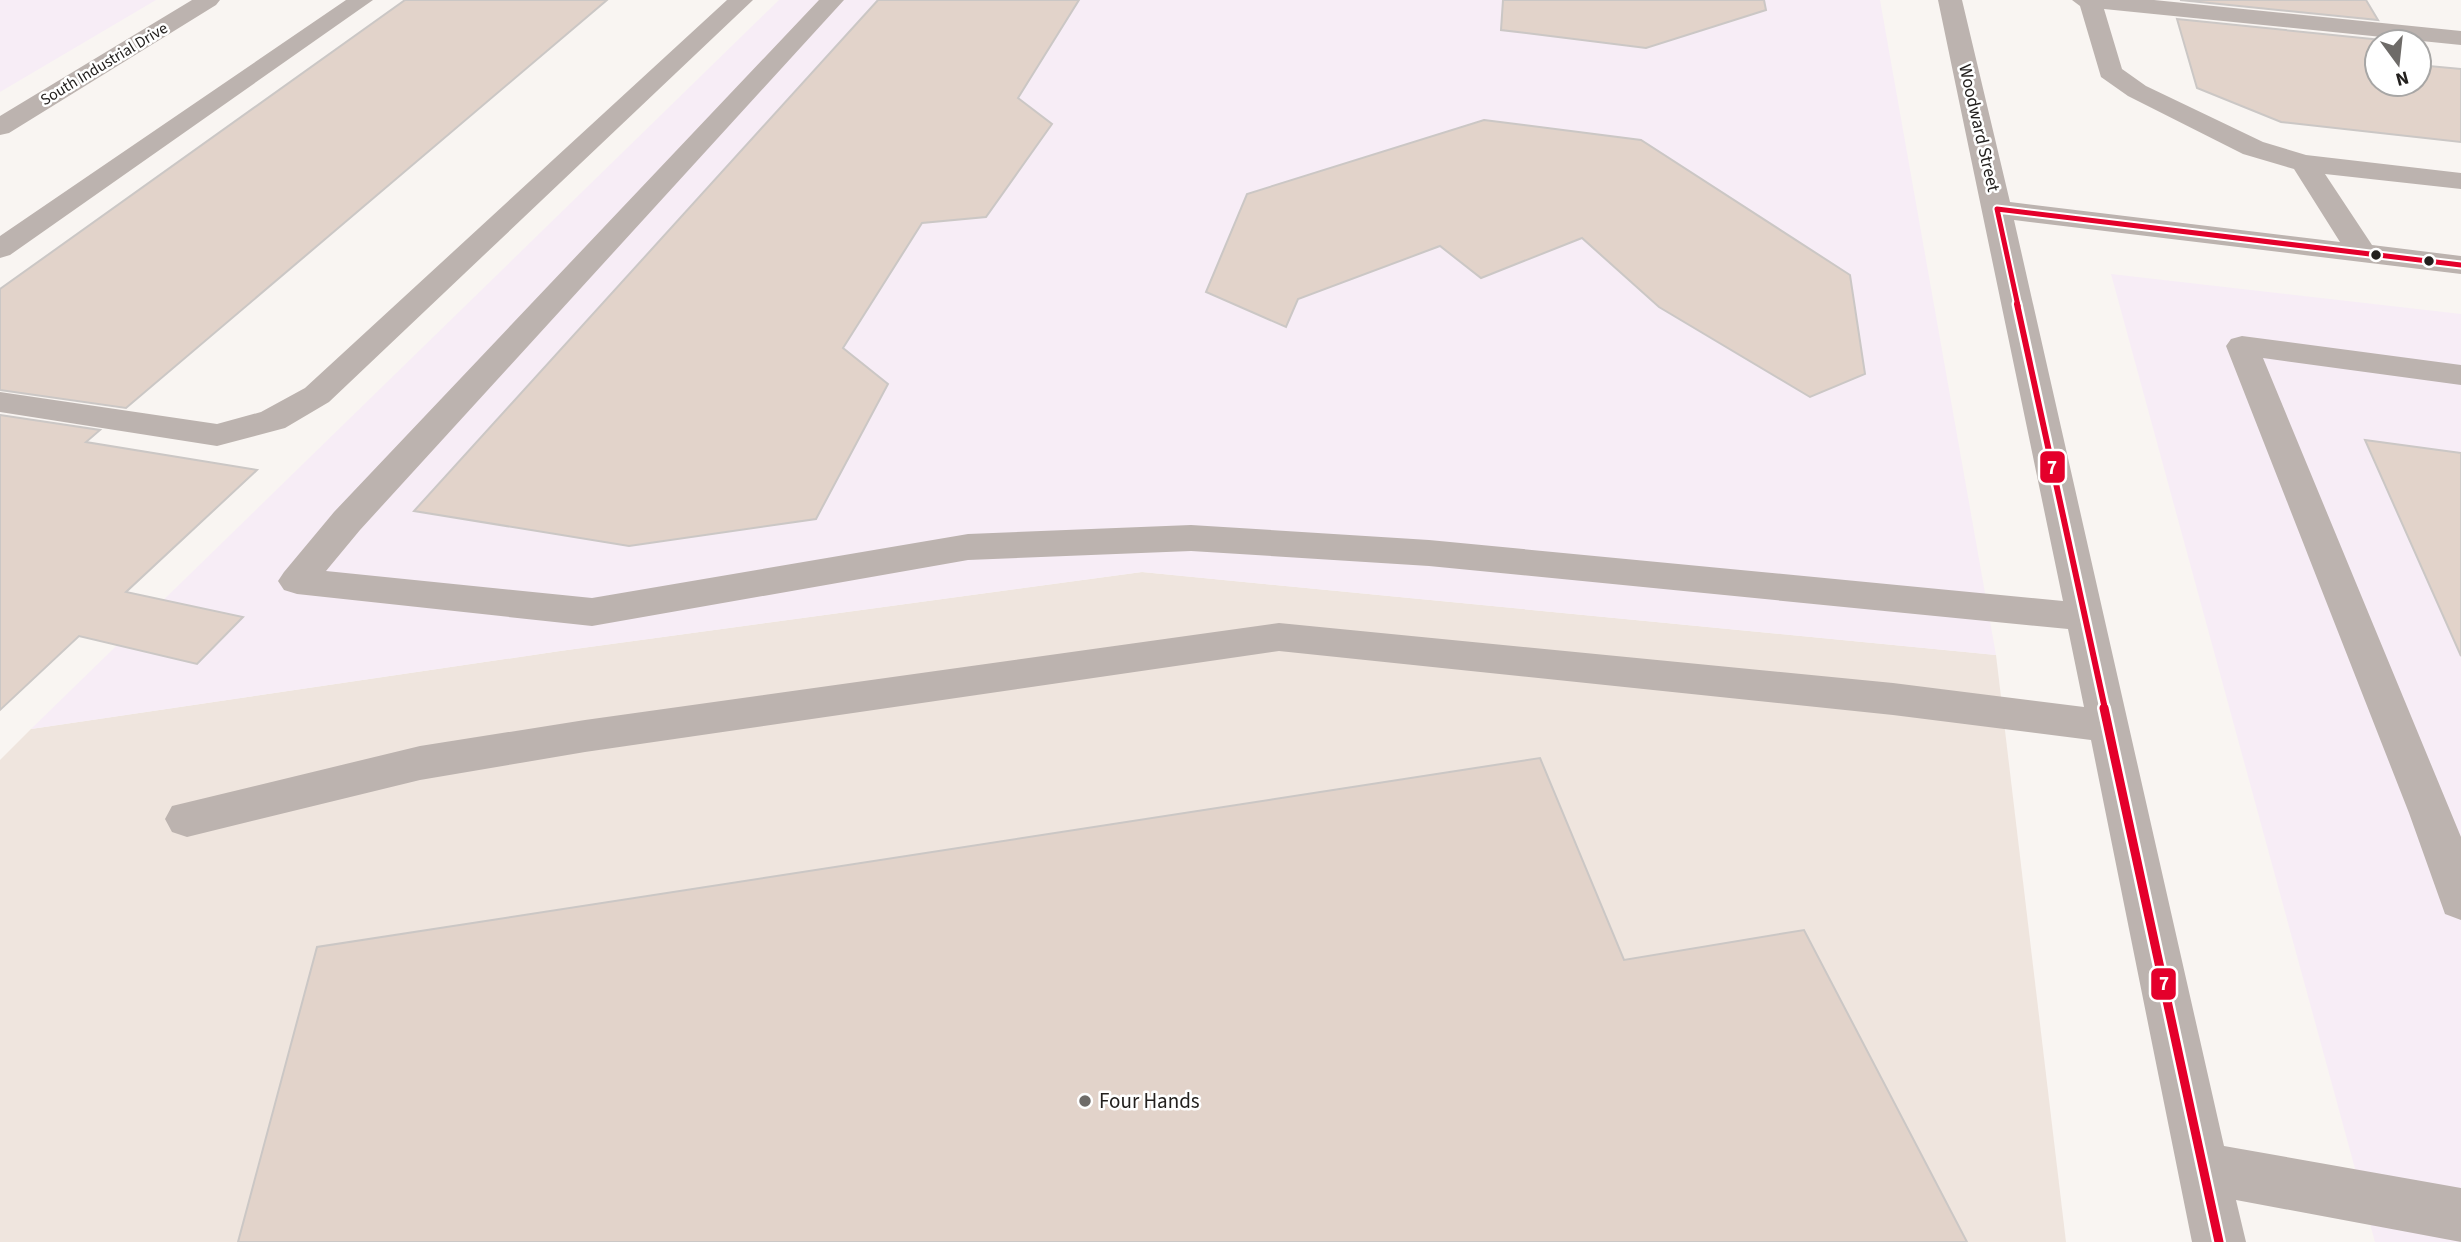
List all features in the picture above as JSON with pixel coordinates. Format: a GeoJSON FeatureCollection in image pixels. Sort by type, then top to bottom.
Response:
{"type":"FeatureCollection","features":[{"type":"Feature","properties":{"kind":"street","name":"South Industrial Drive"},"geometry":{"type":"LineString","coordinates":[[0,127],[208,0]]}},
{"type":"Feature","properties":{"kind":"street"},"geometry":{"type":"LineString","coordinates":[[0,249],[361,0]]}},
{"type":"Feature","properties":{"kind":"street"},"geometry":{"type":"LineString","coordinates":[[0,402],[217,435],[272,420],[317,395],[741,0]]}},
{"type":"Feature","properties":{"kind":"street"},"geometry":{"type":"LineString","coordinates":[[832,0],[347,521],[297,581],[592,612],[968,547],[1191,538],[1429,553],[2085,617]]}},
{"type":"Feature","properties":{"kind":"street","name":"Woodward Street"},"geometry":{"type":"LineString","coordinates":[[1950,0],[2219,1242]]}},
{"type":"Feature","properties":{"kind":"street"},"geometry":{"type":"LineString","coordinates":[[2084,0],[2461,38]]}},
{"type":"Feature","properties":{"kind":"street"},"geometry":{"type":"LineString","coordinates":[[2090,0],[2110,72],[2137,91],[2253,148],[2304,163],[2461,181]]}},
{"type":"Feature","properties":{"kind":"street"},"geometry":{"type":"LineString","coordinates":[[2304,163],[2362,253]]}},
{"type":"Feature","properties":{"kind":"street"},"geometry":{"type":"LineString","coordinates":[[1997,209],[2461,265]]}},
{"type":"Feature","properties":{"kind":"street"},"geometry":{"type":"LineString","coordinates":[[2461,375],[2242,346],[2431,813],[2461,900]]}},
{"type":"Feature","properties":{"kind":"street"},"geometry":{"type":"LineString","coordinates":[[187,819],[420,763],[585,736],[1279,637],[1893,699],[2109,726]]}},
{"type":"Feature","properties":{"kind":"street"},"geometry":{"type":"LineString","coordinates":[[2204,1168],[2461,1215]]}},
{"type":"Feature","properties":{"kind":"shaded area"},"geometry":{"type":"Polygon","coordinates":[[[0,0],[156,0],[0,92],[0,0]]]}},
{"type":"Feature","properties":{"kind":"shaded area"},"geometry":{"type":"Polygon","coordinates":[[[779,0],[1880,0],[1996,655],[1142,572],[560,651],[31,729],[779,0]]]}},
{"type":"Feature","properties":{"kind":"shaded area"},"geometry":{"type":"Polygon","coordinates":[[[2111,274],[2461,314],[2461,1242],[2375,1242],[2111,274]]]}},
{"type":"Feature","properties":{"kind":"shaded area"},"geometry":{"type":"Polygon","coordinates":[[[1142,572],[1996,655],[2066,1242],[0,1242],[0,760],[31,729],[560,651],[1142,572]]]}},
{"type":"Feature","properties":{"kind":"building"},"geometry":{"type":"Polygon","coordinates":[[[405,0],[607,0],[126,408],[0,390],[0,289],[405,0]]]}},
{"type":"Feature","properties":{"kind":"building"},"geometry":{"type":"Polygon","coordinates":[[[878,0],[1079,0],[1018,98],[1052,124],[986,217],[922,223],[843,348],[888,384],[816,519],[629,546],[414,511],[878,0]]]}},
{"type":"Feature","properties":{"kind":"building"},"geometry":{"type":"Polygon","coordinates":[[[1503,0],[1764,0],[1766,10],[1646,48],[1501,30],[1503,0]]]}},
{"type":"Feature","properties":{"kind":"building"},"geometry":{"type":"Polygon","coordinates":[[[2180,0],[2366,0],[2378,20],[2180,0]]]}},
{"type":"Feature","properties":{"kind":"building"},"geometry":{"type":"Polygon","coordinates":[[[2177,19],[2363,38],[2363,98],[2433,98],[2433,66],[2461,69],[2461,142],[2281,122],[2197,88],[2177,19]]]}},
{"type":"Feature","properties":{"kind":"building"},"geometry":{"type":"Polygon","coordinates":[[[1484,120],[1641,140],[1850,275],[1865,374],[1810,397],[1659,307],[1582,238],[1481,278],[1440,246],[1298,299],[1286,327],[1206,292],[1247,194],[1484,120]]]}},
{"type":"Feature","properties":{"kind":"building"},"geometry":{"type":"Polygon","coordinates":[[[0,415],[100,430],[86,442],[257,470],[126,592],[243,617],[197,664],[79,636],[0,710],[0,415]]]}},
{"type":"Feature","properties":{"kind":"building"},"geometry":{"type":"Polygon","coordinates":[[[2365,440],[2461,453],[2461,656],[2365,440]]]}},
{"type":"Feature","properties":{"kind":"building","name":"Four Hands"},"geometry":{"type":"Polygon","coordinates":[[[1540,758],[1624,960],[1804,930],[1967,1242],[238,1242],[317,947],[1540,758]]]}},
{"type":"Feature","properties":{"kind":"transit line","name":"7"},"geometry":{"type":"LineString","coordinates":[[1997,209],[2219,1242]]}},
{"type":"Feature","properties":{"kind":"transit line","name":"7"},"geometry":{"type":"LineString","coordinates":[[1997,209],[2461,265]]}},
{"type":"Feature","properties":{"kind":"place","name":"Four Hands"},"geometry":{"type":"Point","coordinates":[1085,1101]}}]}
